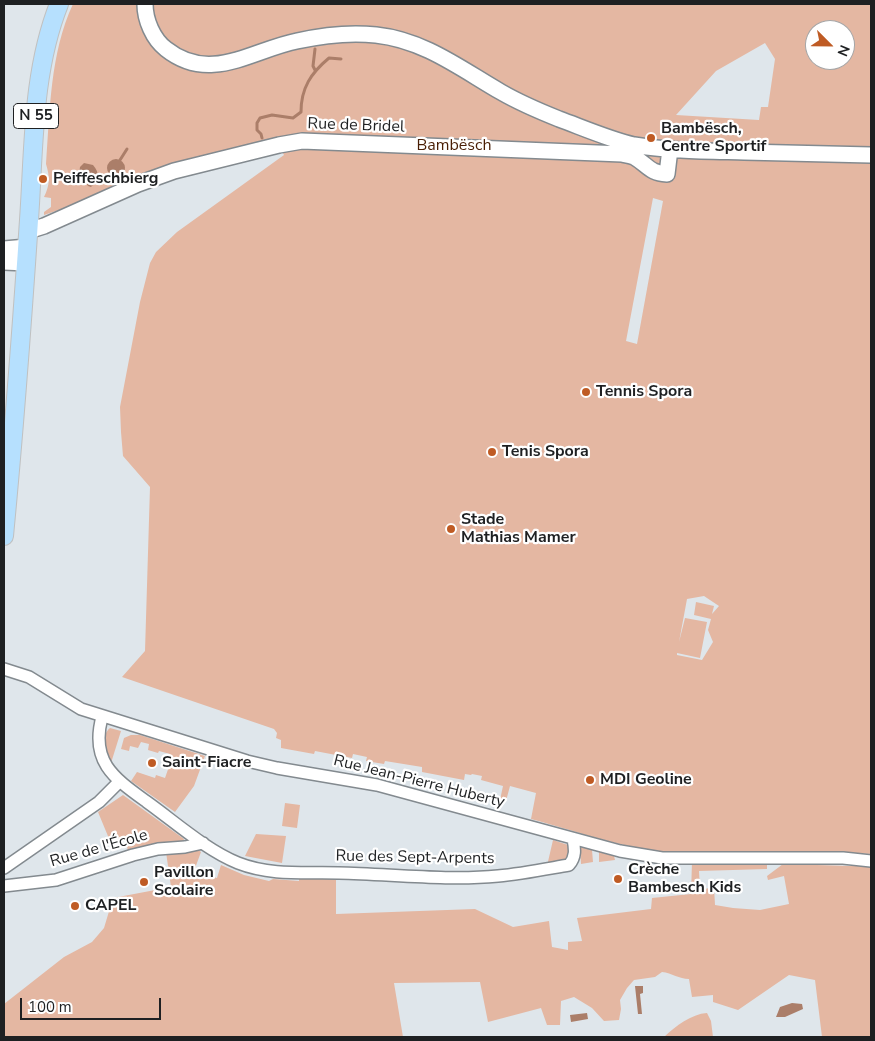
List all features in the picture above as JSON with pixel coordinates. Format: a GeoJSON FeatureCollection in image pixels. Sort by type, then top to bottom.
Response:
{"type":"FeatureCollection","features":[{"type":"Feature","properties":{"kind":"main road","name":"N 55"},"geometry":{"type":"LineString","coordinates":[[4,536],[37,102],[48,37],[59,4]]}},
{"type":"Feature","properties":{"kind":"main road"},"geometry":{"type":"LineString","coordinates":[[146,4],[145,10],[151,30],[161,45],[175,56],[193,63],[210,66],[255,55],[295,41],[327,35],[344,33],[378,35],[407,41],[438,54],[529,107],[632,144],[670,149],[871,155]]}},
{"type":"Feature","properties":{"kind":"main road","name":"Rue de Bridel"},"geometry":{"type":"LineString","coordinates":[[27,247],[44,226],[138,184],[174,171],[302,141],[622,154],[634,157],[657,174],[667,174],[670,149]]}},
{"type":"Feature","properties":{"kind":"main road"},"geometry":{"type":"LineString","coordinates":[[4,249],[27,247]]}},
{"type":"Feature","properties":{"kind":"main road"},"geometry":{"type":"LineString","coordinates":[[4,262],[27,247]]}},
{"type":"Feature","properties":{"kind":"street","name":"Rue Jean-Pierre Huberty"},"geometry":{"type":"LineString","coordinates":[[4,669],[29,677],[81,709],[102,717],[247,761],[377,785],[573,839]]}},
{"type":"Feature","properties":{"kind":"street","name":"Rue des Sept-Arpents"},"geometry":{"type":"LineString","coordinates":[[102,717],[98,745],[103,762],[119,782],[219,854],[238,863],[261,870],[284,873],[335,872],[497,876],[570,865],[574,860],[575,854],[573,839]]}},
{"type":"Feature","properties":{"kind":"street"},"geometry":{"type":"LineString","coordinates":[[4,868],[99,802],[119,782]]}},
{"type":"Feature","properties":{"kind":"street"},"geometry":{"type":"LineString","coordinates":[[573,839],[620,851],[662,858],[843,858],[871,861]]}},
{"type":"Feature","properties":{"kind":"street","name":"Rue de l'École"},"geometry":{"type":"LineString","coordinates":[[4,886],[56,880],[134,855],[158,849],[185,847],[203,842]]}},
{"type":"Feature","properties":{"kind":"green space","name":"Bambësch"},"geometry":{"type":"Polygon","coordinates":[[[73,4],[871,4],[871,854],[840,852],[671,852],[600,839],[531,819],[536,793],[510,786],[506,801],[500,800],[503,786],[481,780],[482,776],[465,774],[464,780],[422,772],[422,767],[385,761],[384,764],[366,761],[367,757],[353,754],[352,758],[315,751],[314,754],[281,748],[281,740],[276,738],[277,733],[274,729],[122,677],[145,651],[150,487],[123,456],[120,407],[140,302],[150,263],[156,252],[177,232],[284,155],[279,145],[174,171],[44,215],[44,212],[51,207],[51,198],[44,197],[49,181],[46,164],[52,82],[60,42],[73,4]],[[765,43],[716,71],[676,115],[759,120],[761,107],[768,107],[775,59],[765,43]],[[653,198],[626,341],[637,344],[663,201],[653,198]],[[704,596],[687,599],[679,642],[685,618],[707,622],[700,658],[677,653],[677,655],[702,660],[713,642],[708,630],[711,619],[694,615],[696,602],[714,606],[712,614],[719,606],[704,596]]]}},
{"type":"Feature","properties":{"kind":"green space"},"geometry":{"type":"Polygon","coordinates":[[[110,728],[121,731],[111,763],[105,750],[104,740],[110,728]]]}},
{"type":"Feature","properties":{"kind":"green space"},"geometry":{"type":"Polygon","coordinates":[[[131,735],[140,735],[205,756],[194,786],[175,812],[131,781],[137,772],[155,778],[156,775],[165,778],[172,758],[169,757],[170,754],[148,750],[149,744],[141,742],[138,748],[130,746],[129,751],[121,749],[124,738],[131,735]]]}},
{"type":"Feature","properties":{"kind":"green space"},"geometry":{"type":"Polygon","coordinates":[[[123,795],[184,839],[182,844],[128,853],[126,838],[110,841],[98,812],[123,795]]]}},
{"type":"Feature","properties":{"kind":"green space"},"geometry":{"type":"Polygon","coordinates":[[[285,803],[300,805],[297,828],[282,826],[285,803]]]}},
{"type":"Feature","properties":{"kind":"green space"},"geometry":{"type":"Polygon","coordinates":[[[256,834],[286,836],[282,863],[245,856],[256,834]]]}},
{"type":"Feature","properties":{"kind":"green space"},"geometry":{"type":"Polygon","coordinates":[[[553,840],[568,845],[569,857],[568,860],[547,866],[553,840]]]}},
{"type":"Feature","properties":{"kind":"green space"},"geometry":{"type":"Polygon","coordinates":[[[580,847],[592,850],[593,862],[581,864],[580,847]]]}},
{"type":"Feature","properties":{"kind":"green space"},"geometry":{"type":"Polygon","coordinates":[[[197,849],[201,852],[194,871],[217,878],[221,865],[244,875],[269,881],[273,879],[299,881],[299,877],[336,876],[336,914],[475,909],[513,927],[549,921],[552,947],[568,950],[568,942],[582,941],[577,918],[651,909],[652,898],[691,894],[692,862],[767,862],[767,869],[699,871],[700,890],[714,887],[715,905],[760,910],[789,904],[784,876],[768,880],[767,876],[783,864],[851,866],[852,863],[871,866],[871,1037],[822,1037],[815,980],[789,975],[738,1010],[713,1002],[713,995],[692,997],[689,979],[662,972],[655,977],[634,980],[620,1000],[619,1020],[604,1021],[592,1008],[574,997],[561,1001],[560,1025],[547,1025],[541,1008],[488,1022],[480,982],[394,983],[403,1037],[4,1037],[4,1004],[64,957],[92,942],[104,928],[113,898],[171,887],[166,852],[197,849]]]}},
{"type":"Feature","properties":{"kind":"green space"},"geometry":{"type":"Polygon","coordinates":[[[599,852],[614,856],[615,860],[599,862],[599,852]]]}},
{"type":"Feature","properties":{"kind":"green space"},"geometry":{"type":"Polygon","coordinates":[[[707,1013],[711,1021],[713,1037],[664,1037],[690,1018],[707,1013]]]}},
{"type":"Feature","properties":{"kind":"shaded area"},"geometry":{"type":"Polygon","coordinates":[[[116,159],[122,162],[125,168],[122,174],[116,177],[110,174],[107,168],[110,162],[116,159]]]}},
{"type":"Feature","properties":{"kind":"shaded area"},"geometry":{"type":"Polygon","coordinates":[[[84,163],[93,165],[98,174],[96,182],[91,187],[88,186],[80,173],[80,167],[84,163]]]}},
{"type":"Feature","properties":{"kind":"shaded area"},"geometry":{"type":"Polygon","coordinates":[[[635,986],[643,986],[643,993],[640,994],[642,1014],[638,1014],[635,986]]]}},
{"type":"Feature","properties":{"kind":"shaded area"},"geometry":{"type":"Polygon","coordinates":[[[792,1003],[802,1004],[803,1009],[785,1017],[776,1017],[780,1007],[792,1003]]]}},
{"type":"Feature","properties":{"kind":"shaded area"},"geometry":{"type":"Polygon","coordinates":[[[587,1013],[588,1019],[571,1022],[570,1015],[587,1013]]]}},
{"type":"Feature","properties":{"kind":"waterway"},"geometry":{"type":"LineString","coordinates":[[315,49],[313,66],[315,70]]}},
{"type":"Feature","properties":{"kind":"waterway"},"geometry":{"type":"LineString","coordinates":[[262,138],[257,130],[257,123],[260,118],[272,115],[293,118],[301,112],[305,88],[312,75],[329,58],[341,59]]}},
{"type":"Feature","properties":{"kind":"waterway"},"geometry":{"type":"LineString","coordinates":[[120,160],[127,149]]}},
{"type":"Feature","properties":{"kind":"place","name":"Bambësch, Centre Sportif"},"geometry":{"type":"Point","coordinates":[651,138]}},
{"type":"Feature","properties":{"kind":"place","name":"Peiffeschbierg"},"geometry":{"type":"Point","coordinates":[43,179]}},
{"type":"Feature","properties":{"kind":"place","name":"Tennis Spora"},"geometry":{"type":"Point","coordinates":[586,392]}},
{"type":"Feature","properties":{"kind":"place","name":"Tenis Spora"},"geometry":{"type":"Point","coordinates":[492,452]}},
{"type":"Feature","properties":{"kind":"place","name":"Stade Mathias Mamer"},"geometry":{"type":"Point","coordinates":[451,529]}},
{"type":"Feature","properties":{"kind":"place","name":"Saint-Fiacre"},"geometry":{"type":"Point","coordinates":[152,763]}},
{"type":"Feature","properties":{"kind":"place","name":"MDI Geoline"},"geometry":{"type":"Point","coordinates":[590,780]}},
{"type":"Feature","properties":{"kind":"place","name":"Crèche Bambesch Kids"},"geometry":{"type":"Point","coordinates":[618,879]}},
{"type":"Feature","properties":{"kind":"place","name":"Pavillon Scolaire"},"geometry":{"type":"Point","coordinates":[144,882]}},
{"type":"Feature","properties":{"kind":"place","name":"CAPEL"},"geometry":{"type":"Point","coordinates":[75,906]}}]}
